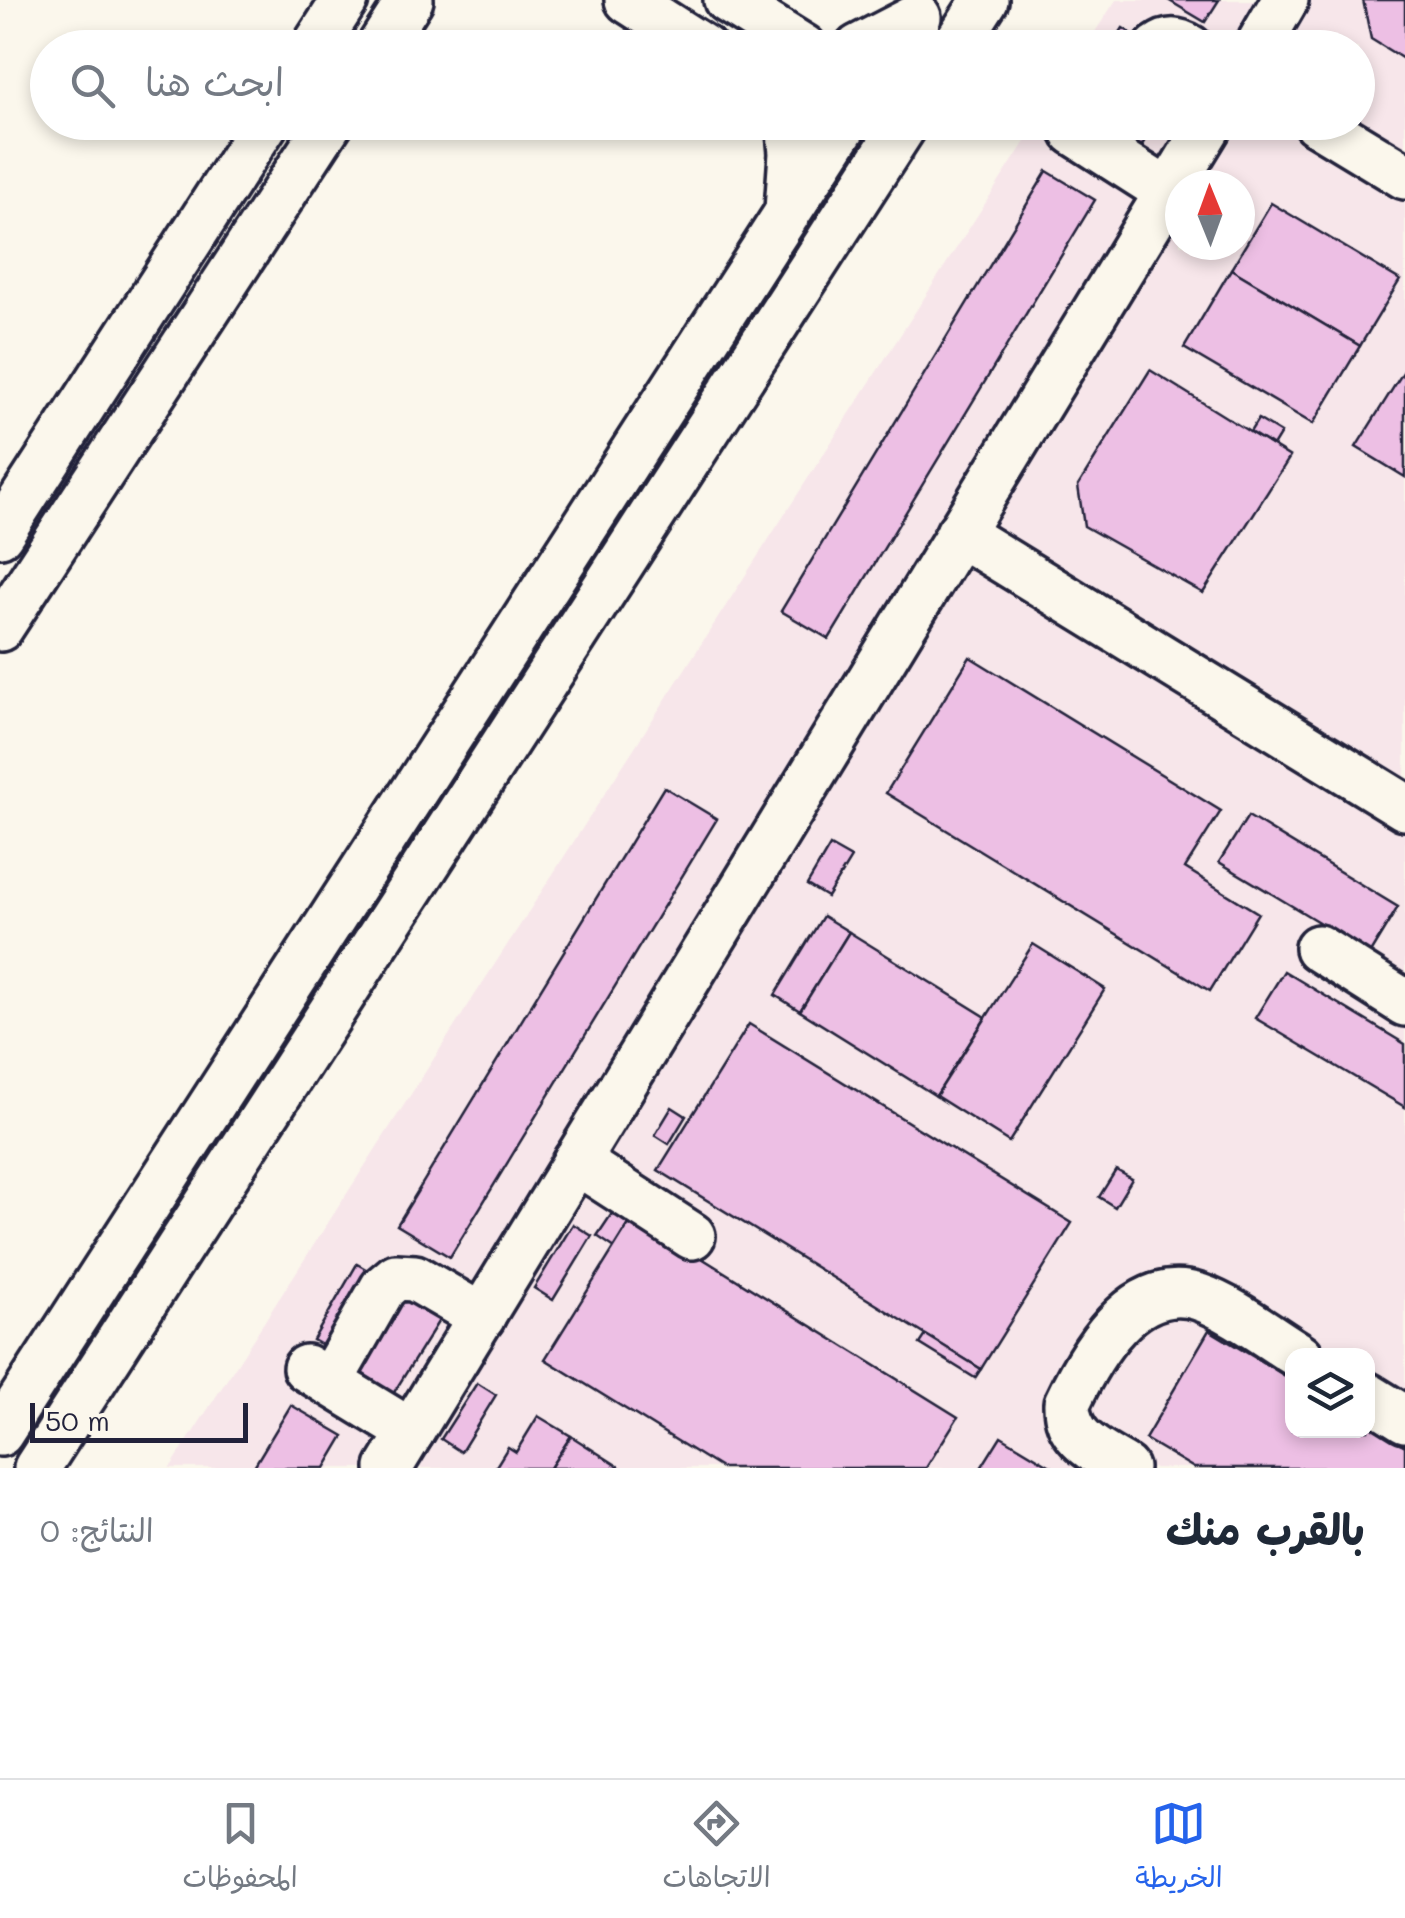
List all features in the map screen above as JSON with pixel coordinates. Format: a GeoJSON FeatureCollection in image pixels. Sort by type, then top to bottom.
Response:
{"type":"FeatureCollection","features":[{"type":"Feature","properties":{"kind":"street"},"geometry":{"type":"LineString","coordinates":[[326,30],[345,0]]}},
{"type":"Feature","properties":{"kind":"street"},"geometry":{"type":"LineString","coordinates":[[391,30],[410,0]]}},
{"type":"Feature","properties":{"kind":"street"},"geometry":{"type":"LineString","coordinates":[[628,0],[675,30]]}},
{"type":"Feature","properties":{"kind":"street"},"geometry":{"type":"LineString","coordinates":[[726,0],[775,30]]}},
{"type":"Feature","properties":{"kind":"street"},"geometry":{"type":"LineString","coordinates":[[966,30],[985,0]]}},
{"type":"Feature","properties":{"kind":"street"},"geometry":{"type":"LineString","coordinates":[[1268,30],[1286,0]]}},
{"type":"Feature","properties":{"kind":"street"},"geometry":{"type":"LineString","coordinates":[[0,534],[254,140]]}},
{"type":"Feature","properties":{"kind":"street"},"geometry":{"type":"LineString","coordinates":[[0,628],[318,140]]}},
{"type":"Feature","properties":{"kind":"street"},"geometry":{"type":"LineString","coordinates":[[788,212],[791,140]]}},
{"type":"Feature","properties":{"kind":"street"},"geometry":{"type":"LineString","coordinates":[[0,1433],[834,140]]}},
{"type":"Feature","properties":{"kind":"street"},"geometry":{"type":"LineString","coordinates":[[36,1468],[894,140]]}},
{"type":"Feature","properties":{"kind":"street"},"geometry":{"type":"LineString","coordinates":[[1102,140],[1165,190]]}},
{"type":"Feature","properties":{"kind":"street"},"geometry":{"type":"LineString","coordinates":[[1182,170],[1200,140]]}},
{"type":"Feature","properties":{"kind":"street"},"geometry":{"type":"LineString","coordinates":[[1346,140],[1405,176]]}},
{"type":"Feature","properties":{"kind":"street"},"geometry":{"type":"LineString","coordinates":[[482,1317],[415,1278],[396,1276],[382,1288],[316,1374],[400,1450],[482,1317],[959,533],[1165,197]]}},
{"type":"Feature","properties":{"kind":"street"},"geometry":{"type":"LineString","coordinates":[[959,533],[1405,807]]}},
{"type":"Feature","properties":{"kind":"street"},"geometry":{"type":"LineString","coordinates":[[1318,948],[1405,1003]]}},
{"type":"Feature","properties":{"kind":"street"},"geometry":{"type":"LineString","coordinates":[[576,1161],[692,1236]]}},
{"type":"Feature","properties":{"kind":"street"},"geometry":{"type":"LineString","coordinates":[[1125,1468],[1073,1433],[1066,1418],[1066,1402],[1128,1311],[1162,1295],[1200,1297],[1286,1348]]}},
{"type":"Feature","properties":{"kind":"street"},"geometry":{"type":"LineString","coordinates":[[1375,1400],[1405,1419]]}},
{"type":"Feature","properties":{"kind":"shaded area"},"geometry":{"type":"Polygon","coordinates":[[[1116,0],[1405,0],[1405,1468],[170,1468],[1026,140],[1375,140],[1375,30],[1096,30],[1116,0]]]}},
{"type":"Feature","properties":{"kind":"building"},"geometry":{"type":"Polygon","coordinates":[[[1168,0],[1219,0],[1205,22],[1168,0]]]}},
{"type":"Feature","properties":{"kind":"building"},"geometry":{"type":"Polygon","coordinates":[[[1363,0],[1405,0],[1405,60],[1375,41],[1375,30],[1369,30],[1363,0]]]}},
{"type":"Feature","properties":{"kind":"building"},"geometry":{"type":"Polygon","coordinates":[[[1047,171],[1095,200],[829,639],[781,611],[1047,171]]]}},
{"type":"Feature","properties":{"kind":"building"},"geometry":{"type":"Polygon","coordinates":[[[1271,203],[1400,280],[1360,346],[1231,269],[1236,260],[1255,260],[1255,229],[1271,203]]]}},
{"type":"Feature","properties":{"kind":"building"},"geometry":{"type":"Polygon","coordinates":[[[1231,269],[1360,346],[1313,424],[1184,348],[1231,269]]]}},
{"type":"Feature","properties":{"kind":"building"},"geometry":{"type":"Polygon","coordinates":[[[1405,369],[1405,477],[1356,447],[1405,369]]]}},
{"type":"Feature","properties":{"kind":"building"},"geometry":{"type":"Polygon","coordinates":[[[1150,370],[1290,457],[1203,593],[1084,526],[1078,486],[1150,370]]]}},
{"type":"Feature","properties":{"kind":"building"},"geometry":{"type":"Polygon","coordinates":[[[1258,419],[1281,433],[1273,446],[1250,432],[1258,419]]]}},
{"type":"Feature","properties":{"kind":"building"},"geometry":{"type":"Polygon","coordinates":[[[970,657],[1221,811],[1185,868],[1258,913],[1210,991],[886,793],[970,657]]]}},
{"type":"Feature","properties":{"kind":"building"},"geometry":{"type":"Polygon","coordinates":[[[664,787],[717,819],[450,1257],[397,1225],[664,787]]]}},
{"type":"Feature","properties":{"kind":"building"},"geometry":{"type":"Polygon","coordinates":[[[1248,816],[1398,907],[1370,953],[1219,862],[1248,816]]]}},
{"type":"Feature","properties":{"kind":"building"},"geometry":{"type":"Polygon","coordinates":[[[830,846],[851,858],[827,897],[807,885],[830,846]]]}},
{"type":"Feature","properties":{"kind":"building"},"geometry":{"type":"Polygon","coordinates":[[[823,916],[849,932],[800,1011],[775,995],[823,916]]]}},
{"type":"Feature","properties":{"kind":"building"},"geometry":{"type":"Polygon","coordinates":[[[849,932],[986,1017],[936,1096],[800,1011],[849,932]]]}},
{"type":"Feature","properties":{"kind":"building"},"geometry":{"type":"Polygon","coordinates":[[[1033,944],[1105,989],[1009,1142],[936,1096],[1033,944]]]}},
{"type":"Feature","properties":{"kind":"building"},"geometry":{"type":"Polygon","coordinates":[[[1284,971],[1405,1044],[1405,1107],[1255,1018],[1284,971]]]}},
{"type":"Feature","properties":{"kind":"building"},"geometry":{"type":"Polygon","coordinates":[[[749,1024],[1072,1223],[981,1369],[658,1170],[749,1024]]]}},
{"type":"Feature","properties":{"kind":"building"},"geometry":{"type":"Polygon","coordinates":[[[672,1107],[686,1116],[669,1144],[655,1135],[672,1107]]]}},
{"type":"Feature","properties":{"kind":"building"},"geometry":{"type":"Polygon","coordinates":[[[1116,1170],[1132,1179],[1115,1207],[1099,1197],[1116,1170]]]}},
{"type":"Feature","properties":{"kind":"building"},"geometry":{"type":"Polygon","coordinates":[[[617,1206],[634,1216],[615,1248],[597,1236],[617,1206]]]}},
{"type":"Feature","properties":{"kind":"building"},"geometry":{"type":"Polygon","coordinates":[[[634,1216],[958,1417],[926,1468],[721,1468],[545,1359],[634,1216]]]}},
{"type":"Feature","properties":{"kind":"building"},"geometry":{"type":"Polygon","coordinates":[[[573,1224],[592,1236],[553,1300],[534,1288],[573,1224]]]}},
{"type":"Feature","properties":{"kind":"building"},"geometry":{"type":"Polygon","coordinates":[[[357,1264],[373,1273],[329,1349],[313,1340],[357,1264]]]}},
{"type":"Feature","properties":{"kind":"building"},"geometry":{"type":"Polygon","coordinates":[[[402,1287],[443,1314],[393,1394],[352,1367],[402,1287]]]}},
{"type":"Feature","properties":{"kind":"building"},"geometry":{"type":"Polygon","coordinates":[[[1209,1330],[1285,1376],[1285,1438],[1375,1438],[1375,1428],[1405,1446],[1405,1468],[1194,1468],[1145,1439],[1209,1330]]]}},
{"type":"Feature","properties":{"kind":"building"},"geometry":{"type":"Polygon","coordinates":[[[926,1335],[981,1369],[975,1378],[920,1344],[926,1335]]]}},
{"type":"Feature","properties":{"kind":"building"},"geometry":{"type":"Polygon","coordinates":[[[477,1383],[496,1395],[461,1452],[441,1439],[477,1383]]]}},
{"type":"Feature","properties":{"kind":"building"},"geometry":{"type":"Polygon","coordinates":[[[291,1405],[344,1436],[325,1468],[253,1468],[291,1405]]]}},
{"type":"Feature","properties":{"kind":"building"},"geometry":{"type":"Polygon","coordinates":[[[538,1416],[571,1436],[550,1468],[495,1468],[508,1447],[516,1452],[538,1416]]]}},
{"type":"Feature","properties":{"kind":"building"},"geometry":{"type":"Polygon","coordinates":[[[571,1436],[621,1468],[550,1468],[571,1436]]]}},
{"type":"Feature","properties":{"kind":"building"},"geometry":{"type":"Polygon","coordinates":[[[1001,1436],[1054,1468],[981,1468],[1001,1436]]]}}]}
